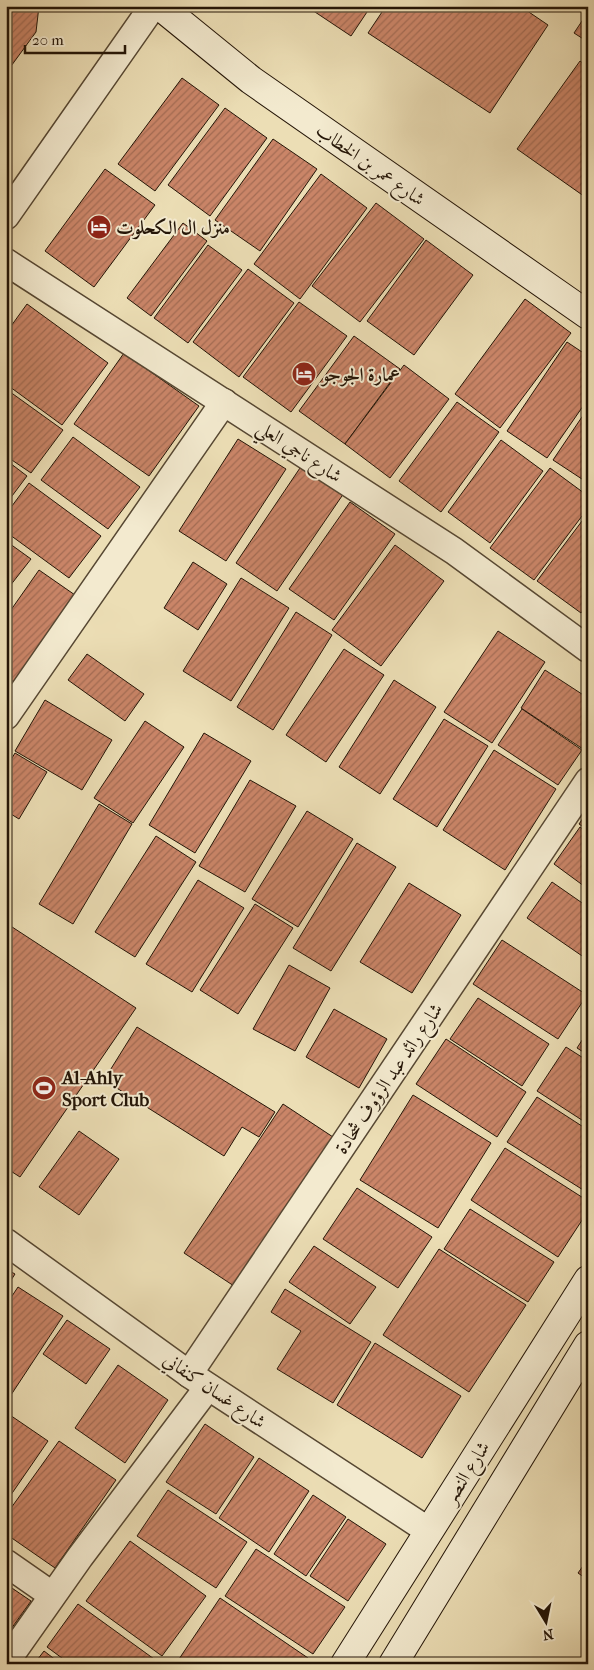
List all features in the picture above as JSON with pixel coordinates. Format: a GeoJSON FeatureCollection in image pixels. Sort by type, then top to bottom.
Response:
{"type":"FeatureCollection","features":[{"type":"Feature","properties":{"kind":"main road","name":"شارع عمر بن الخطاب"},"geometry":{"type":"LineString","coordinates":[[160,6],[251,80],[588,315]]}},
{"type":"Feature","properties":{"kind":"main road","name":"شارع النصر"},"geometry":{"type":"LineString","coordinates":[[345,1664],[588,1280]]}},
{"type":"Feature","properties":{"kind":"main road","name":"شارع النصر"},"geometry":{"type":"LineString","coordinates":[[393,1664],[588,1345]]}},
{"type":"Feature","properties":{"kind":"street"},"geometry":{"type":"LineString","coordinates":[[6,216],[153,6]]}},
{"type":"Feature","properties":{"kind":"street","name":"شارع ناجي العلي"},"geometry":{"type":"LineString","coordinates":[[6,262],[454,551],[588,649]]}},
{"type":"Feature","properties":{"kind":"street"},"geometry":{"type":"LineString","coordinates":[[6,716],[224,402]]}},
{"type":"Feature","properties":{"kind":"street","name":"شارع رائد عبد الرؤوف شحادة"},"geometry":{"type":"LineString","coordinates":[[6,1662],[199,1380],[588,781]]}},
{"type":"Feature","properties":{"kind":"street","name":"شارع غسان كنفاني"},"geometry":{"type":"LineString","coordinates":[[6,1242],[199,1380],[429,1531]]}},
{"type":"Feature","properties":{"kind":"street"},"geometry":{"type":"LineString","coordinates":[[6,1563],[52,1595]]}},
{"type":"Feature","properties":{"kind":"building"},"geometry":{"type":"Polygon","coordinates":[[[6,6],[39,6],[36,32],[6,73],[6,6]]]}},
{"type":"Feature","properties":{"kind":"building"},"geometry":{"type":"Polygon","coordinates":[[[306,6],[371,6],[351,36],[306,6]]]}},
{"type":"Feature","properties":{"kind":"building"},"geometry":{"type":"Polygon","coordinates":[[[386,6],[520,6],[548,25],[490,113],[368,33],[386,6]]]}},
{"type":"Feature","properties":{"kind":"building"},"geometry":{"type":"Polygon","coordinates":[[[588,12],[588,42],[574,33],[588,12]]]}},
{"type":"Feature","properties":{"kind":"building"},"geometry":{"type":"Polygon","coordinates":[[[580,61],[588,67],[588,199],[517,149],[580,61]]]}},
{"type":"Feature","properties":{"kind":"building"},"geometry":{"type":"Polygon","coordinates":[[[182,78],[219,105],[155,191],[118,164],[182,78]]]}},
{"type":"Feature","properties":{"kind":"building"},"geometry":{"type":"Polygon","coordinates":[[[225,108],[267,138],[210,216],[168,185],[225,108]]]}},
{"type":"Feature","properties":{"kind":"building"},"geometry":{"type":"Polygon","coordinates":[[[273,139],[317,169],[260,251],[215,220],[273,139]]]}},
{"type":"Feature","properties":{"kind":"building"},"geometry":{"type":"Polygon","coordinates":[[[105,169],[155,205],[94,287],[45,251],[105,169]]]}},
{"type":"Feature","properties":{"kind":"building"},"geometry":{"type":"Polygon","coordinates":[[[321,174],[367,208],[300,299],[254,264],[321,174]]]}},
{"type":"Feature","properties":{"kind":"building"},"geometry":{"type":"Polygon","coordinates":[[[376,203],[424,239],[360,322],[312,286],[376,203]]]}},
{"type":"Feature","properties":{"kind":"building"},"geometry":{"type":"Polygon","coordinates":[[[183,223],[207,241],[151,316],[127,298],[183,223]]]}},
{"type":"Feature","properties":{"kind":"building"},"geometry":{"type":"Polygon","coordinates":[[[426,240],[473,275],[414,355],[367,321],[426,240]]]}},
{"type":"Feature","properties":{"kind":"building"},"geometry":{"type":"Polygon","coordinates":[[[208,245],[242,270],[188,343],[154,318],[208,245]]]}},
{"type":"Feature","properties":{"kind":"building"},"geometry":{"type":"Polygon","coordinates":[[[248,269],[294,303],[239,377],[193,342],[248,269]]]}},
{"type":"Feature","properties":{"kind":"building"},"geometry":{"type":"Polygon","coordinates":[[[525,299],[571,333],[500,428],[455,394],[525,299]]]}},
{"type":"Feature","properties":{"kind":"building"},"geometry":{"type":"Polygon","coordinates":[[[299,302],[347,336],[291,412],[243,377],[299,302]]]}},
{"type":"Feature","properties":{"kind":"building"},"geometry":{"type":"Polygon","coordinates":[[[27,304],[108,363],[62,425],[6,384],[6,333],[27,304]]]}},
{"type":"Feature","properties":{"kind":"building"},"geometry":{"type":"Polygon","coordinates":[[[354,336],[400,369],[345,444],[299,411],[354,336]]]}},
{"type":"Feature","properties":{"kind":"building"},"geometry":{"type":"Polygon","coordinates":[[[567,342],[588,356],[588,399],[547,458],[507,431],[567,342]]]}},
{"type":"Feature","properties":{"kind":"building"},"geometry":{"type":"Polygon","coordinates":[[[124,353],[199,406],[149,476],[74,424],[124,353]]]}},
{"type":"Feature","properties":{"kind":"building"},"geometry":{"type":"Polygon","coordinates":[[[404,365],[449,399],[390,478],[345,444],[404,365]]]}},
{"type":"Feature","properties":{"kind":"building"},"geometry":{"type":"Polygon","coordinates":[[[6,389],[63,430],[31,473],[6,456],[6,389]]]}},
{"type":"Feature","properties":{"kind":"building"},"geometry":{"type":"Polygon","coordinates":[[[457,402],[499,432],[441,512],[399,481],[457,402]]]}},
{"type":"Feature","properties":{"kind":"building"},"geometry":{"type":"Polygon","coordinates":[[[588,408],[588,483],[553,460],[588,408]]]}},
{"type":"Feature","properties":{"kind":"building"},"geometry":{"type":"Polygon","coordinates":[[[73,437],[140,487],[108,529],[41,480],[73,437]]]}},
{"type":"Feature","properties":{"kind":"building"},"geometry":{"type":"Polygon","coordinates":[[[238,439],[286,469],[226,561],[179,531],[238,439]]]}},
{"type":"Feature","properties":{"kind":"building"},"geometry":{"type":"Polygon","coordinates":[[[501,440],[543,471],[490,543],[448,512],[501,440]]]}},
{"type":"Feature","properties":{"kind":"building"},"geometry":{"type":"Polygon","coordinates":[[[6,460],[27,476],[6,504],[6,460]]]}},
{"type":"Feature","properties":{"kind":"building"},"geometry":{"type":"Polygon","coordinates":[[[302,465],[344,493],[277,591],[236,563],[302,465]]]}},
{"type":"Feature","properties":{"kind":"building"},"geometry":{"type":"Polygon","coordinates":[[[550,468],[588,496],[588,508],[534,580],[490,548],[550,468]]]}},
{"type":"Feature","properties":{"kind":"building"},"geometry":{"type":"Polygon","coordinates":[[[29,483],[101,536],[69,578],[6,532],[6,514],[29,483]]]}},
{"type":"Feature","properties":{"kind":"building"},"geometry":{"type":"Polygon","coordinates":[[[350,502],[395,534],[334,620],[289,589],[350,502]]]}},
{"type":"Feature","properties":{"kind":"building"},"geometry":{"type":"Polygon","coordinates":[[[588,513],[588,604],[581,613],[537,581],[588,513]]]}},
{"type":"Feature","properties":{"kind":"building"},"geometry":{"type":"Polygon","coordinates":[[[6,541],[31,559],[6,591],[6,541]]]}},
{"type":"Feature","properties":{"kind":"building"},"geometry":{"type":"Polygon","coordinates":[[[395,545],[444,581],[381,666],[332,630],[395,545]]]}},
{"type":"Feature","properties":{"kind":"building"},"geometry":{"type":"Polygon","coordinates":[[[193,562],[227,584],[198,630],[164,608],[193,562]]]}},
{"type":"Feature","properties":{"kind":"building"},"geometry":{"type":"Polygon","coordinates":[[[39,570],[75,595],[14,682],[6,677],[6,617],[39,570]]]}},
{"type":"Feature","properties":{"kind":"building"},"geometry":{"type":"Polygon","coordinates":[[[241,578],[289,608],[231,701],[183,671],[241,578]]]}},
{"type":"Feature","properties":{"kind":"building"},"geometry":{"type":"Polygon","coordinates":[[[296,612],[332,635],[273,730],[237,707],[296,612]]]}},
{"type":"Feature","properties":{"kind":"building"},"geometry":{"type":"Polygon","coordinates":[[[498,631],[545,662],[492,743],[444,712],[498,631]]]}},
{"type":"Feature","properties":{"kind":"building"},"geometry":{"type":"Polygon","coordinates":[[[344,649],[384,675],[326,762],[286,735],[344,649]]]}},
{"type":"Feature","properties":{"kind":"building"},"geometry":{"type":"Polygon","coordinates":[[[87,654],[144,694],[125,721],[68,680],[87,654]]]}},
{"type":"Feature","properties":{"kind":"building"},"geometry":{"type":"Polygon","coordinates":[[[545,670],[588,698],[588,742],[583,749],[521,708],[545,670]]]}},
{"type":"Feature","properties":{"kind":"building"},"geometry":{"type":"Polygon","coordinates":[[[394,680],[436,707],[380,794],[339,767],[394,680]]]}},
{"type":"Feature","properties":{"kind":"building"},"geometry":{"type":"Polygon","coordinates":[[[45,700],[112,740],[82,790],[15,751],[45,700]]]}},
{"type":"Feature","properties":{"kind":"building"},"geometry":{"type":"Polygon","coordinates":[[[522,709],[582,750],[558,785],[498,745],[522,709]]]}},
{"type":"Feature","properties":{"kind":"building"},"geometry":{"type":"Polygon","coordinates":[[[444,719],[488,746],[437,827],[393,799],[444,719]]]}},
{"type":"Feature","properties":{"kind":"building"},"geometry":{"type":"Polygon","coordinates":[[[145,721],[184,747],[133,823],[94,798],[145,721]]]}},
{"type":"Feature","properties":{"kind":"building"},"geometry":{"type":"Polygon","coordinates":[[[204,733],[251,761],[195,853],[149,825],[204,733]]]}},
{"type":"Feature","properties":{"kind":"building"},"geometry":{"type":"Polygon","coordinates":[[[494,750],[556,789],[505,870],[443,830],[494,750]]]}},
{"type":"Feature","properties":{"kind":"building"},"geometry":{"type":"Polygon","coordinates":[[[15,753],[47,772],[19,819],[6,811],[6,768],[15,753]]]}},
{"type":"Feature","properties":{"kind":"building"},"geometry":{"type":"Polygon","coordinates":[[[250,780],[296,806],[245,892],[199,866],[250,780]]]}},
{"type":"Feature","properties":{"kind":"building"},"geometry":{"type":"Polygon","coordinates":[[[99,804],[132,824],[73,924],[39,904],[99,804]]]}},
{"type":"Feature","properties":{"kind":"building"},"geometry":{"type":"Polygon","coordinates":[[[307,811],[353,839],[298,927],[252,899],[307,811]]]}},
{"type":"Feature","properties":{"kind":"building"},"geometry":{"type":"Polygon","coordinates":[[[588,811],[588,830],[579,824],[588,811]]]}},
{"type":"Feature","properties":{"kind":"building"},"geometry":{"type":"Polygon","coordinates":[[[580,827],[588,833],[588,889],[554,864],[580,827]]]}},
{"type":"Feature","properties":{"kind":"building"},"geometry":{"type":"Polygon","coordinates":[[[156,836],[196,862],[135,957],[95,932],[156,836]]]}},
{"type":"Feature","properties":{"kind":"building"},"geometry":{"type":"Polygon","coordinates":[[[357,843],[396,867],[331,971],[293,948],[357,843]]]}},
{"type":"Feature","properties":{"kind":"building"},"geometry":{"type":"Polygon","coordinates":[[[198,880],[244,908],[192,992],[146,964],[198,880]]]}},
{"type":"Feature","properties":{"kind":"building"},"geometry":{"type":"Polygon","coordinates":[[[552,882],[588,907],[588,960],[527,918],[552,882]]]}},
{"type":"Feature","properties":{"kind":"building"},"geometry":{"type":"Polygon","coordinates":[[[409,883],[461,915],[412,993],[360,962],[409,883]]]}},
{"type":"Feature","properties":{"kind":"building"},"geometry":{"type":"Polygon","coordinates":[[[255,904],[293,928],[238,1014],[200,990],[255,904]]]}},
{"type":"Feature","properties":{"kind":"building","name":"Al-Ahly Sport Club"},"geometry":{"type":"Polygon","coordinates":[[[6,923],[136,1008],[20,1177],[6,1168],[6,923]]]}},
{"type":"Feature","properties":{"kind":"building"},"geometry":{"type":"Polygon","coordinates":[[[502,940],[587,995],[558,1039],[473,984],[502,940]]]}},
{"type":"Feature","properties":{"kind":"building"},"geometry":{"type":"Polygon","coordinates":[[[289,965],[330,988],[295,1051],[253,1029],[289,965]]]}},
{"type":"Feature","properties":{"kind":"building"},"geometry":{"type":"Polygon","coordinates":[[[478,998],[549,1044],[522,1086],[450,1039],[478,998]]]}},
{"type":"Feature","properties":{"kind":"building"},"geometry":{"type":"Polygon","coordinates":[[[334,1009],[387,1039],[359,1088],[306,1057],[334,1009]]]}},
{"type":"Feature","properties":{"kind":"building"},"geometry":{"type":"Polygon","coordinates":[[[137,1027],[275,1112],[259,1137],[242,1127],[224,1156],[104,1080],[137,1027]]]}},
{"type":"Feature","properties":{"kind":"building"},"geometry":{"type":"Polygon","coordinates":[[[588,1031],[588,1055],[577,1048],[588,1031]]]}},
{"type":"Feature","properties":{"kind":"building"},"geometry":{"type":"Polygon","coordinates":[[[446,1039],[526,1092],[497,1137],[416,1084],[446,1039]]]}},
{"type":"Feature","properties":{"kind":"building"},"geometry":{"type":"Polygon","coordinates":[[[566,1047],[588,1061],[588,1124],[537,1091],[566,1047]]]}},
{"type":"Feature","properties":{"kind":"building"},"geometry":{"type":"Polygon","coordinates":[[[413,1095],[491,1143],[438,1228],[360,1180],[413,1095]]]}},
{"type":"Feature","properties":{"kind":"building"},"geometry":{"type":"Polygon","coordinates":[[[537,1097],[588,1130],[588,1193],[507,1142],[537,1097]]]}},
{"type":"Feature","properties":{"kind":"building"},"geometry":{"type":"Polygon","coordinates":[[[283,1104],[333,1137],[234,1286],[184,1253],[283,1104]]]}},
{"type":"Feature","properties":{"kind":"building"},"geometry":{"type":"Polygon","coordinates":[[[79,1131],[119,1159],[79,1215],[39,1187],[79,1131]]]}},
{"type":"Feature","properties":{"kind":"building"},"geometry":{"type":"Polygon","coordinates":[[[505,1148],[588,1201],[588,1211],[558,1257],[471,1200],[505,1148]]]}},
{"type":"Feature","properties":{"kind":"building"},"geometry":{"type":"Polygon","coordinates":[[[357,1188],[432,1237],[398,1288],[323,1239],[357,1188]]]}},
{"type":"Feature","properties":{"kind":"building"},"geometry":{"type":"Polygon","coordinates":[[[470,1209],[554,1262],[528,1302],[444,1249],[470,1209]]]}},
{"type":"Feature","properties":{"kind":"building"},"geometry":{"type":"Polygon","coordinates":[[[314,1246],[376,1287],[350,1324],[289,1282],[314,1246]]]}},
{"type":"Feature","properties":{"kind":"building"},"geometry":{"type":"Polygon","coordinates":[[[439,1249],[526,1305],[469,1392],[383,1335],[439,1249]]]}},
{"type":"Feature","properties":{"kind":"building"},"geometry":{"type":"Polygon","coordinates":[[[6,1269],[15,1274],[6,1288],[6,1269]]]}},
{"type":"Feature","properties":{"kind":"building"},"geometry":{"type":"Polygon","coordinates":[[[18,1287],[63,1316],[9,1398],[6,1396],[6,1305],[18,1287]]]}},
{"type":"Feature","properties":{"kind":"building"},"geometry":{"type":"Polygon","coordinates":[[[285,1289],[371,1342],[333,1403],[277,1369],[301,1331],[271,1312],[285,1289]]]}},
{"type":"Feature","properties":{"kind":"building"},"geometry":{"type":"Polygon","coordinates":[[[67,1320],[110,1349],[86,1384],[43,1354],[67,1320]]]}},
{"type":"Feature","properties":{"kind":"building"},"geometry":{"type":"Polygon","coordinates":[[[375,1343],[461,1396],[422,1458],[337,1405],[375,1343]]]}},
{"type":"Feature","properties":{"kind":"building"},"geometry":{"type":"Polygon","coordinates":[[[118,1365],[168,1400],[125,1463],[75,1428],[118,1365]]]}},
{"type":"Feature","properties":{"kind":"building"},"geometry":{"type":"Polygon","coordinates":[[[6,1414],[48,1441],[6,1502],[6,1414]]]}},
{"type":"Feature","properties":{"kind":"building"},"geometry":{"type":"Polygon","coordinates":[[[205,1424],[254,1457],[216,1514],[166,1482],[205,1424]]]}},
{"type":"Feature","properties":{"kind":"building"},"geometry":{"type":"Polygon","coordinates":[[[59,1441],[116,1480],[55,1568],[6,1534],[6,1515],[59,1441]]]}},
{"type":"Feature","properties":{"kind":"building"},"geometry":{"type":"Polygon","coordinates":[[[259,1458],[309,1491],[269,1552],[219,1518],[259,1458]]]}},
{"type":"Feature","properties":{"kind":"building"},"geometry":{"type":"Polygon","coordinates":[[[168,1490],[247,1542],[216,1588],[137,1536],[168,1490]]]}},
{"type":"Feature","properties":{"kind":"building"},"geometry":{"type":"Polygon","coordinates":[[[313,1495],[346,1517],[306,1576],[274,1554],[313,1495]]]}},
{"type":"Feature","properties":{"kind":"building"},"geometry":{"type":"Polygon","coordinates":[[[348,1519],[386,1544],[348,1601],[310,1576],[348,1519]]]}},
{"type":"Feature","properties":{"kind":"building"},"geometry":{"type":"Polygon","coordinates":[[[130,1541],[206,1596],[162,1656],[86,1601],[130,1541]]]}},
{"type":"Feature","properties":{"kind":"building"},"geometry":{"type":"Polygon","coordinates":[[[256,1549],[345,1607],[313,1654],[225,1596],[256,1549]]]}},
{"type":"Feature","properties":{"kind":"building"},"geometry":{"type":"Polygon","coordinates":[[[588,1559],[588,1580],[578,1573],[588,1559]]]}},
{"type":"Feature","properties":{"kind":"building"},"geometry":{"type":"Polygon","coordinates":[[[6,1584],[31,1601],[6,1636],[6,1584]]]}},
{"type":"Feature","properties":{"kind":"building"},"geometry":{"type":"Polygon","coordinates":[[[220,1598],[308,1658],[304,1664],[186,1664],[179,1659],[220,1598]]]}},
{"type":"Feature","properties":{"kind":"building"},"geometry":{"type":"Polygon","coordinates":[[[78,1604],[161,1664],[70,1664],[47,1647],[78,1604]]]}},
{"type":"Feature","properties":{"kind":"building"},"geometry":{"type":"Polygon","coordinates":[[[44,1651],[61,1664],[34,1664],[44,1651]]]}},
{"type":"Feature","properties":{"kind":"place","name":"منزل ال الكحلوت"},"geometry":{"type":"Point","coordinates":[99,227]}},
{"type":"Feature","properties":{"kind":"place","name":"عمارة الجوجو"},"geometry":{"type":"Point","coordinates":[304,374]}},
{"type":"Feature","properties":{"kind":"place","name":"Al-Ahly Sport Club"},"geometry":{"type":"Point","coordinates":[44,1088]}}]}
